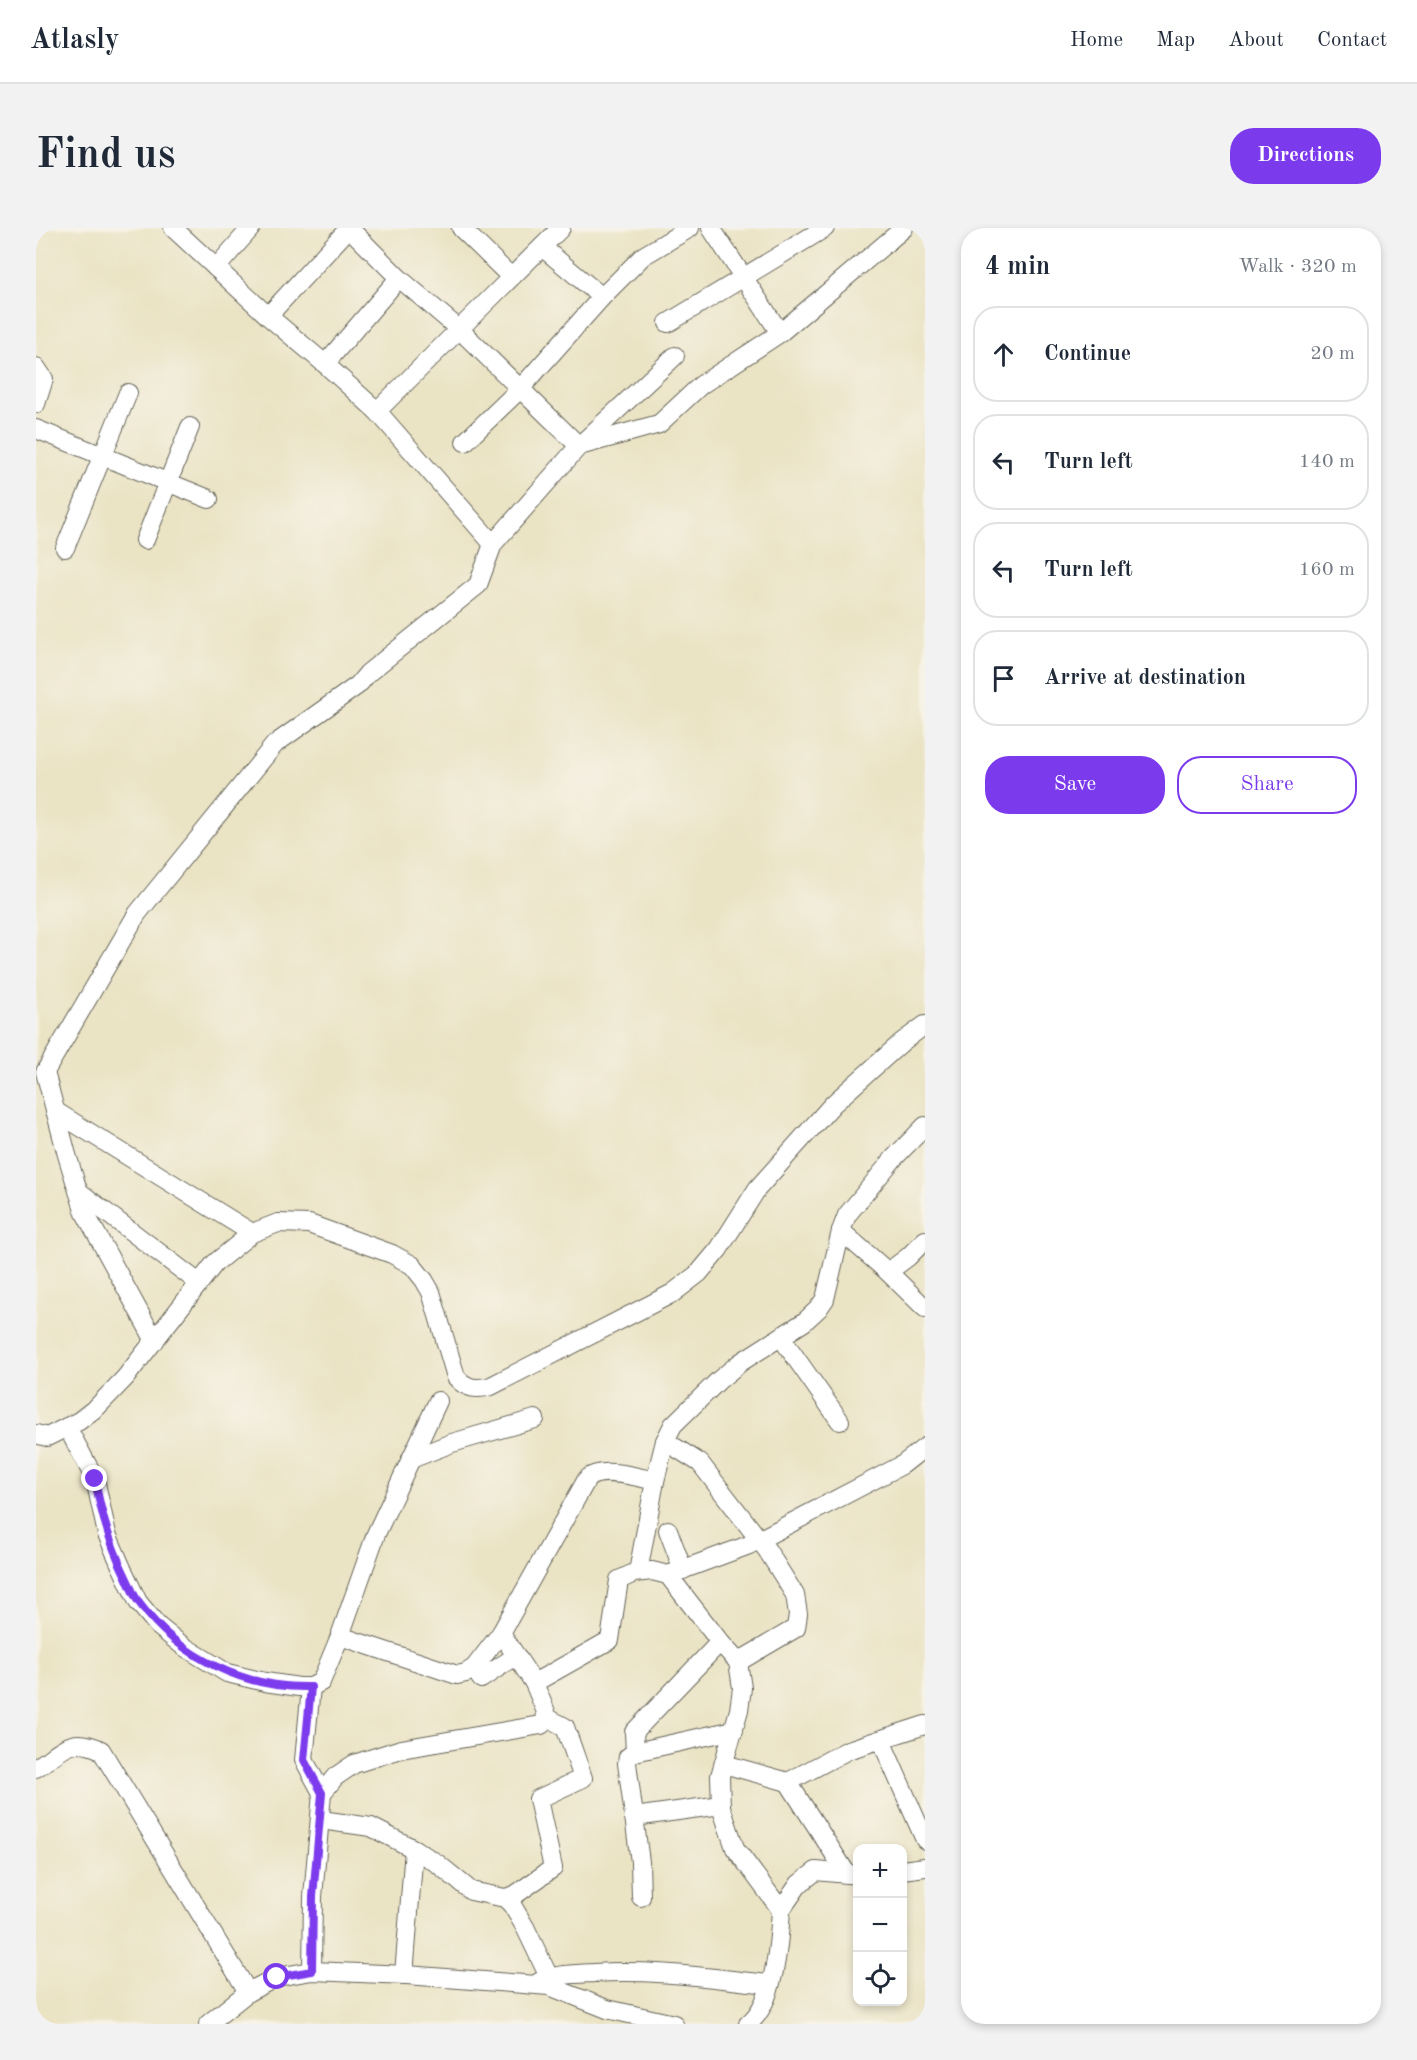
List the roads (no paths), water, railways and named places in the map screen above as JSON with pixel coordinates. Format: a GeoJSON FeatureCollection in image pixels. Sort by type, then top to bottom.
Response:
{"type":"FeatureCollection","features":[{"type":"Feature","properties":{"kind":"street"},"geometry":{"type":"LineString","coordinates":[[173,228],[268,316],[377,411],[493,544]]}},
{"type":"Feature","properties":{"kind":"street"},"geometry":{"type":"LineString","coordinates":[[216,268],[251,228]]}},
{"type":"Feature","properties":{"kind":"street"},"geometry":{"type":"LineString","coordinates":[[268,316],[349,228],[399,278],[460,330],[579,446]]}},
{"type":"Feature","properties":{"kind":"street"},"geometry":{"type":"LineString","coordinates":[[461,228],[512,277]]}},
{"type":"Feature","properties":{"kind":"street"},"geometry":{"type":"LineString","coordinates":[[377,411],[561,228]]}},
{"type":"Feature","properties":{"kind":"street"},"geometry":{"type":"LineString","coordinates":[[465,442],[521,388],[602,297],[643,256],[690,228]]}},
{"type":"Feature","properties":{"kind":"street"},"geometry":{"type":"LineString","coordinates":[[711,228],[780,333]]}},
{"type":"Feature","properties":{"kind":"street"},"geometry":{"type":"LineString","coordinates":[[668,323],[825,228]]}},
{"type":"Feature","properties":{"kind":"street"},"geometry":{"type":"LineString","coordinates":[[579,446],[659,424],[702,385],[780,333],[904,228]]}},
{"type":"Feature","properties":{"kind":"street"},"geometry":{"type":"LineString","coordinates":[[542,247],[602,297]]}},
{"type":"Feature","properties":{"kind":"street"},"geometry":{"type":"LineString","coordinates":[[325,364],[399,278]]}},
{"type":"Feature","properties":{"kind":"street"},"geometry":{"type":"LineString","coordinates":[[154,1341],[85,1213],[47,1098],[45,1072],[137,914],[276,744],[358,685],[368,673],[478,585],[493,544],[579,446],[675,356]]}},
{"type":"Feature","properties":{"kind":"street"},"geometry":{"type":"LineString","coordinates":[[36,366],[44,379],[36,404]]}},
{"type":"Feature","properties":{"kind":"street"},"geometry":{"type":"LineString","coordinates":[[65,548],[128,393]]}},
{"type":"Feature","properties":{"kind":"street"},"geometry":{"type":"LineString","coordinates":[[145,540],[190,427]]}},
{"type":"Feature","properties":{"kind":"street"},"geometry":{"type":"LineString","coordinates":[[36,429],[209,499]]}},
{"type":"Feature","properties":{"kind":"street"},"geometry":{"type":"LineString","coordinates":[[40,1440],[67,1427],[98,1407],[125,1378],[214,1263],[252,1233],[278,1223],[309,1224],[392,1254],[412,1265],[431,1292],[456,1377],[461,1383],[474,1389],[491,1386],[687,1284],[718,1249],[758,1189],[834,1104],[902,1042],[925,1025]]}},
{"type":"Feature","properties":{"kind":"street"},"geometry":{"type":"LineString","coordinates":[[47,1098],[252,1233]]}},
{"type":"Feature","properties":{"kind":"street"},"geometry":{"type":"LineString","coordinates":[[638,1572],[655,1481],[665,1441],[673,1425],[719,1380],[741,1362],[804,1322],[825,1299],[847,1215],[925,1126]]}},
{"type":"Feature","properties":{"kind":"street"},"geometry":{"type":"LineString","coordinates":[[78,1191],[199,1283]]}},
{"type":"Feature","properties":{"kind":"street"},"geometry":{"type":"LineString","coordinates":[[841,1231],[925,1308]]}},
{"type":"Feature","properties":{"kind":"street"},"geometry":{"type":"LineString","coordinates":[[888,1272],[925,1240]]}},
{"type":"Feature","properties":{"kind":"street"},"geometry":{"type":"LineString","coordinates":[[781,1337],[840,1421]]}},
{"type":"Feature","properties":{"kind":"street"},"geometry":{"type":"LineString","coordinates":[[67,1427],[95,1479],[107,1534],[121,1566],[138,1602],[158,1626],[183,1646],[227,1673],[265,1682],[311,1687],[321,1682],[376,1534],[438,1401]]}},
{"type":"Feature","properties":{"kind":"street"},"geometry":{"type":"LineString","coordinates":[[411,1459],[452,1443],[535,1419]]}},
{"type":"Feature","properties":{"kind":"street"},"geometry":{"type":"LineString","coordinates":[[665,1441],[699,1463],[759,1540],[795,1595],[798,1614],[796,1628],[738,1662]]}},
{"type":"Feature","properties":{"kind":"street"},"geometry":{"type":"LineString","coordinates":[[534,1683],[610,1640],[619,1580],[638,1572],[676,1573],[759,1540],[903,1465],[925,1447]]}},
{"type":"Feature","properties":{"kind":"street"},"geometry":{"type":"LineString","coordinates":[[340,1636],[457,1676],[474,1668],[501,1633],[587,1479],[599,1472],[655,1481]]}},
{"type":"Feature","properties":{"kind":"street"},"geometry":{"type":"LineString","coordinates":[[668,1530],[676,1573],[720,1642],[738,1662],[742,1688],[739,1710],[720,1776],[721,1805],[735,1848],[781,1910]]}},
{"type":"Feature","properties":{"kind":"street"},"geometry":{"type":"LineString","coordinates":[[322,1793],[335,1777],[354,1764],[401,1749],[536,1726],[545,1722],[546,1717],[534,1683],[501,1633]]}},
{"type":"Feature","properties":{"kind":"street"},"geometry":{"type":"LineString","coordinates":[[636,1752],[634,1731],[720,1642]]}},
{"type":"Feature","properties":{"kind":"street"},"geometry":{"type":"LineString","coordinates":[[474,1668],[482,1679],[516,1656]]}},
{"type":"Feature","properties":{"kind":"street"},"geometry":{"type":"LineString","coordinates":[[311,1687],[304,1760],[322,1793],[313,1897],[312,1971]]}},
{"type":"Feature","properties":{"kind":"street"},"geometry":{"type":"LineString","coordinates":[[505,1899],[515,1895],[553,1868],[538,1799],[583,1778],[565,1727],[546,1717]]}},
{"type":"Feature","properties":{"kind":"street"},"geometry":{"type":"LineString","coordinates":[[788,1782],[848,1750],[925,1725]]}},
{"type":"Feature","properties":{"kind":"street"},"geometry":{"type":"LineString","coordinates":[[641,1897],[640,1862],[628,1757],[636,1752],[734,1730]]}},
{"type":"Feature","properties":{"kind":"street"},"geometry":{"type":"LineString","coordinates":[[881,1740],[925,1840]]}},
{"type":"Feature","properties":{"kind":"street"},"geometry":{"type":"LineString","coordinates":[[36,1768],[72,1744],[86,1743],[101,1750],[248,1992]]}},
{"type":"Feature","properties":{"kind":"street"},"geometry":{"type":"LineString","coordinates":[[724,1764],[788,1782],[852,1874]]}},
{"type":"Feature","properties":{"kind":"street"},"geometry":{"type":"LineString","coordinates":[[634,1817],[721,1805]]}},
{"type":"Feature","properties":{"kind":"street"},"geometry":{"type":"LineString","coordinates":[[321,1820],[371,1827],[438,1864],[471,1891],[505,1899],[512,1905],[525,1927],[550,1979],[567,1993]]}},
{"type":"Feature","properties":{"kind":"street"},"geometry":{"type":"LineString","coordinates":[[404,1975],[414,1849]]}},
{"type":"Feature","properties":{"kind":"street"},"geometry":{"type":"LineString","coordinates":[[907,1869],[925,1867]]}},
{"type":"Feature","properties":{"kind":"street"},"geometry":{"type":"LineString","coordinates":[[752,2022],[765,2003],[770,1984],[779,1947],[781,1910],[806,1877],[816,1872],[852,1874]]}},
{"type":"Feature","properties":{"kind":"street"},"geometry":{"type":"LineString","coordinates":[[208,2024],[248,1992],[277,1977],[312,1971],[550,1979],[625,1971],[681,1974],[770,1984]]}},
{"type":"Feature","properties":{"kind":"street"},"geometry":{"type":"LineString","coordinates":[[550,1979],[549,1986],[607,2009],[674,2024]]}}]}
